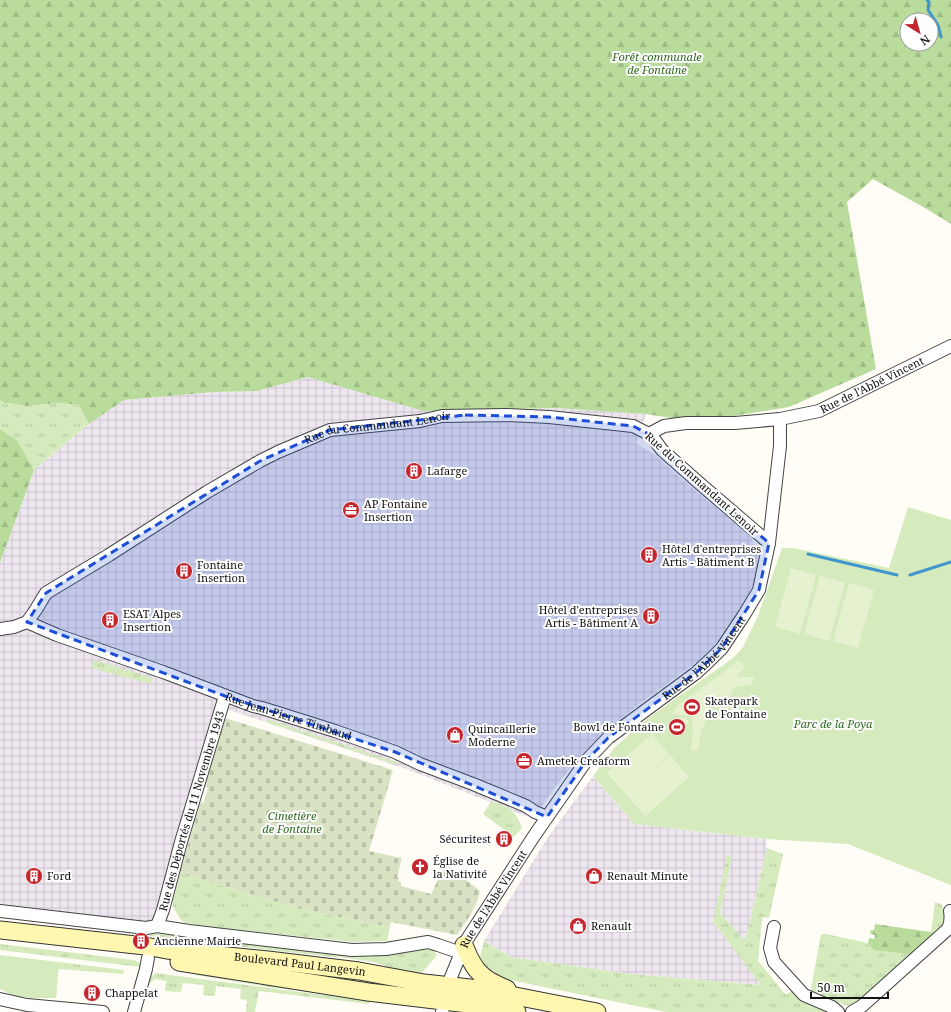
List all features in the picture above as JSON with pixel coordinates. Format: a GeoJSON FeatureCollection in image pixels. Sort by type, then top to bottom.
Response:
{"type":"FeatureCollection","features":[{"type":"Feature","properties":{"kind":"main road","name":"Boulevard Paul Langevin"},"geometry":{"type":"LineString","coordinates":[[0,930],[352,970],[424,983],[445,1000]]}},
{"type":"Feature","properties":{"kind":"main road","name":"Boulevard Paul Langevin"},"geometry":{"type":"LineString","coordinates":[[0,941],[188,963],[368,992],[445,1000],[517,1012]]}},
{"type":"Feature","properties":{"kind":"main road"},"geometry":{"type":"LineString","coordinates":[[462,949],[480,974],[492,982],[529,999]]}},
{"type":"Feature","properties":{"kind":"main road","name":"Boulevard Paul Langevin"},"geometry":{"type":"LineString","coordinates":[[445,1000],[479,989],[597,1012]]}},
{"type":"Feature","properties":{"kind":"street","name":"Rue de l'Abbé Vincent"},"geometry":{"type":"LineString","coordinates":[[445,1000],[462,949],[547,817],[586,761],[608,738],[710,660],[722,648],[759,590],[769,543],[780,446],[780,419],[819,411],[951,346]]}},
{"type":"Feature","properties":{"kind":"street","name":"Rue du Commandant Lenoir"},"geometry":{"type":"LineString","coordinates":[[27,622],[46,593],[207,492],[278,452],[330,430],[420,421],[442,416],[507,415],[549,417],[633,426],[651,435],[662,450],[769,543]]}},
{"type":"Feature","properties":{"kind":"street"},"geometry":{"type":"LineString","coordinates":[[649,434],[664,426],[686,423],[735,423],[780,419]]}},
{"type":"Feature","properties":{"kind":"street"},"geometry":{"type":"LineString","coordinates":[[0,629],[14,627],[27,622]]}},
{"type":"Feature","properties":{"kind":"street","name":"Rue Jean-Pierre Timbaud"},"geometry":{"type":"LineString","coordinates":[[27,622],[56,635],[163,672],[224,696],[336,731],[395,752],[420,764],[474,784],[526,806],[547,817]]}},
{"type":"Feature","properties":{"kind":"street","name":"Rue des Déportés du 11 Novembre 1943"},"geometry":{"type":"LineString","coordinates":[[157,926],[224,696]]}},
{"type":"Feature","properties":{"kind":"street"},"geometry":{"type":"LineString","coordinates":[[852,1012],[862,1006],[948,929],[950,926],[950,910]]}},
{"type":"Feature","properties":{"kind":"street","name":"Boulevard Paul Langevin"},"geometry":{"type":"LineString","coordinates":[[0,911],[146,928],[157,926],[352,950],[386,949],[428,942],[462,949]]}},
{"type":"Feature","properties":{"kind":"street"},"geometry":{"type":"LineString","coordinates":[[774,927],[770,948],[774,962],[804,995],[832,1006],[838,1012]]}},
{"type":"Feature","properties":{"kind":"street"},"geometry":{"type":"LineString","coordinates":[[134,1012],[148,958]]}},
{"type":"Feature","properties":{"kind":"street"},"geometry":{"type":"LineString","coordinates":[[0,999],[27,1004],[103,1012]]}},
{"type":"Feature","properties":{"kind":"highlighted area"},"geometry":{"type":"Polygon","coordinates":[[[465,415],[549,417],[633,426],[651,435],[662,450],[769,543],[759,590],[722,648],[696,673],[608,738],[586,761],[547,817],[395,752],[225,696],[27,622],[46,593],[260,461],[330,430],[465,415]]]}},
{"type":"Feature","properties":{"kind":"shaded area"},"geometry":{"type":"Polygon","coordinates":[[[308,377],[423,411],[556,408],[646,414],[636,443],[655,455],[751,537],[759,559],[757,577],[746,599],[722,637],[697,662],[638,705],[604,733],[576,761],[553,790],[533,819],[409,770],[226,709],[191,825],[163,929],[0,910],[0,563],[34,470],[89,424],[124,400],[214,392],[257,391],[308,377]]]}},
{"type":"Feature","properties":{"kind":"shaded area"},"geometry":{"type":"Polygon","coordinates":[[[593,776],[634,824],[766,839],[767,848],[745,942],[720,913],[732,857],[713,922],[762,985],[630,974],[511,957],[484,941],[550,834],[593,776]]]}},
{"type":"Feature","properties":{"kind":"green space","name":"Forêt communale de Fontaine"},"geometry":{"type":"Polygon","coordinates":[[[0,0],[951,0],[951,224],[873,179],[847,202],[876,369],[789,407],[697,422],[646,414],[556,408],[423,411],[308,377],[257,391],[214,392],[124,400],[89,424],[79,405],[60,403],[26,406],[3,402],[0,400],[0,0]]]}},
{"type":"Feature","properties":{"kind":"green space"},"geometry":{"type":"Polygon","coordinates":[[[0,400],[3,402],[26,406],[60,403],[79,405],[89,424],[34,470],[17,440],[0,429],[0,400]]]}},
{"type":"Feature","properties":{"kind":"green space"},"geometry":{"type":"Polygon","coordinates":[[[0,429],[17,440],[34,470],[0,563],[0,429]]]}},
{"type":"Feature","properties":{"kind":"green space","name":"Parc de la Poya"},"geometry":{"type":"Polygon","coordinates":[[[908,507],[951,520],[951,885],[848,844],[766,839],[634,824],[593,776],[615,747],[647,719],[726,663],[743,647],[758,616],[782,548],[793,548],[889,568],[908,507]]]}},
{"type":"Feature","properties":{"kind":"green space"},"geometry":{"type":"Polygon","coordinates":[[[791,568],[816,575],[800,634],[775,627],[791,568]]]}},
{"type":"Feature","properties":{"kind":"green space"},"geometry":{"type":"Polygon","coordinates":[[[820,576],[845,583],[829,641],[804,634],[820,576]]]}},
{"type":"Feature","properties":{"kind":"green space"},"geometry":{"type":"Polygon","coordinates":[[[849,583],[874,590],[858,648],[833,641],[849,583]]]}},
{"type":"Feature","properties":{"kind":"green space"},"geometry":{"type":"Polygon","coordinates":[[[94,660],[153,678],[151,684],[91,668],[94,660]]]}},
{"type":"Feature","properties":{"kind":"green space","name":"Skatepark de Fontaine"},"geometry":{"type":"Polygon","coordinates":[[[739,661],[745,667],[736,677],[755,677],[751,685],[733,687],[732,694],[727,698],[719,698],[707,709],[705,723],[701,730],[698,751],[691,750],[693,731],[692,716],[672,714],[677,706],[739,661]]]}},
{"type":"Feature","properties":{"kind":"green space","name":"Cimetière de Fontaine"},"geometry":{"type":"Polygon","coordinates":[[[225,718],[393,770],[369,851],[402,858],[397,877],[399,878],[398,881],[401,882],[401,886],[431,894],[443,870],[433,862],[437,857],[480,891],[474,908],[457,935],[391,922],[390,927],[304,910],[180,873],[200,803],[204,802],[208,788],[205,787],[225,718]]]}},
{"type":"Feature","properties":{"kind":"green space","name":"Bowl de Fontaine"},"geometry":{"type":"Polygon","coordinates":[[[684,718],[687,719],[688,722],[674,735],[669,730],[671,725],[684,718]]]}},
{"type":"Feature","properties":{"kind":"green space"},"geometry":{"type":"Polygon","coordinates":[[[267,719],[399,763],[394,764],[266,722],[267,719]]]}},
{"type":"Feature","properties":{"kind":"green space"},"geometry":{"type":"Polygon","coordinates":[[[652,734],[670,755],[649,774],[671,756],[689,777],[645,816],[607,773],[652,734]]]}},
{"type":"Feature","properties":{"kind":"green space"},"geometry":{"type":"Polygon","coordinates":[[[491,801],[507,807],[516,816],[522,828],[514,837],[483,814],[491,801]]]}},
{"type":"Feature","properties":{"kind":"green space"},"geometry":{"type":"Polygon","coordinates":[[[767,848],[783,854],[769,918],[763,917],[758,961],[786,995],[792,990],[800,1001],[825,1008],[830,1012],[666,1012],[495,976],[485,969],[480,958],[484,941],[511,957],[630,974],[761,985],[713,922],[727,855],[732,857],[720,913],[745,941],[767,848]]]}},
{"type":"Feature","properties":{"kind":"green space"},"geometry":{"type":"Polygon","coordinates":[[[180,873],[304,910],[390,927],[387,941],[354,942],[185,923],[180,919],[173,907],[173,900],[180,873]]]}},
{"type":"Feature","properties":{"kind":"green space"},"geometry":{"type":"Polygon","coordinates":[[[935,902],[941,904],[947,914],[943,930],[856,1005],[849,1006],[810,994],[821,934],[868,943],[874,950],[933,935],[931,932],[935,902]]]}},
{"type":"Feature","properties":{"kind":"green space"},"geometry":{"type":"Polygon","coordinates":[[[875,924],[931,932],[933,935],[911,954],[874,950],[868,943],[869,938],[874,939],[875,935],[870,934],[871,930],[874,930],[875,924]]]}},
{"type":"Feature","properties":{"kind":"green space"},"geometry":{"type":"Polygon","coordinates":[[[150,933],[349,954],[386,953],[425,949],[434,951],[437,955],[420,975],[373,962],[150,936],[150,933]]]}},
{"type":"Feature","properties":{"kind":"green space"},"geometry":{"type":"Polygon","coordinates":[[[0,944],[134,960],[140,963],[140,967],[0,950],[0,944]]]}},
{"type":"Feature","properties":{"kind":"green space"},"geometry":{"type":"Polygon","coordinates":[[[0,955],[124,970],[123,974],[58,969],[56,998],[27,997],[13,995],[0,989],[0,955]]]}},
{"type":"Feature","properties":{"kind":"green space"},"geometry":{"type":"Polygon","coordinates":[[[0,956],[59,963],[56,998],[34,998],[13,995],[0,989],[0,956]]]}},
{"type":"Feature","properties":{"kind":"green space"},"geometry":{"type":"Polygon","coordinates":[[[198,967],[340,996],[269,987],[196,975],[198,967]]]}},
{"type":"Feature","properties":{"kind":"green space"},"geometry":{"type":"Polygon","coordinates":[[[155,973],[369,1001],[369,1004],[259,991],[255,1012],[246,1012],[247,1000],[240,999],[241,989],[216,986],[215,996],[203,995],[204,985],[183,983],[181,992],[165,991],[166,981],[155,979],[147,985],[147,981],[155,973]]]}},
{"type":"Feature","properties":{"kind":"waterway"},"geometry":{"type":"LineString","coordinates":[[927,0],[929,2],[928,10],[938,25],[941,37]]}},
{"type":"Feature","properties":{"kind":"waterway"},"geometry":{"type":"LineString","coordinates":[[808,554],[897,575]]}},
{"type":"Feature","properties":{"kind":"waterway"},"geometry":{"type":"LineString","coordinates":[[910,575],[951,562]]}},
{"type":"Feature","properties":{"kind":"place","name":"Lafarge"},"geometry":{"type":"Point","coordinates":[414,471]}},
{"type":"Feature","properties":{"kind":"place","name":"AP Fontaine Insertion"},"geometry":{"type":"Point","coordinates":[351,510]}},
{"type":"Feature","properties":{"kind":"place","name":"Hôtel d'entreprises Artis - Bâtiment B"},"geometry":{"type":"Point","coordinates":[649,555]}},
{"type":"Feature","properties":{"kind":"place","name":"Fontaine Insertion"},"geometry":{"type":"Point","coordinates":[184,571]}},
{"type":"Feature","properties":{"kind":"place","name":"Hôtel d'entreprises Artis - Bâtiment A"},"geometry":{"type":"Point","coordinates":[651,616]}},
{"type":"Feature","properties":{"kind":"place","name":"ESAT Alpes Insertion"},"geometry":{"type":"Point","coordinates":[110,620]}},
{"type":"Feature","properties":{"kind":"place","name":"Skatepark de Fontaine"},"geometry":{"type":"Point","coordinates":[692,707]}},
{"type":"Feature","properties":{"kind":"place","name":"Bowl de Fontaine"},"geometry":{"type":"Point","coordinates":[677,727]}},
{"type":"Feature","properties":{"kind":"place","name":"Quincaillerie Moderne"},"geometry":{"type":"Point","coordinates":[455,735]}},
{"type":"Feature","properties":{"kind":"place","name":"Ametek Creaform"},"geometry":{"type":"Point","coordinates":[524,761]}},
{"type":"Feature","properties":{"kind":"place","name":"Sécuritest"},"geometry":{"type":"Point","coordinates":[504,839]}},
{"type":"Feature","properties":{"kind":"place","name":"Église de la Nativité"},"geometry":{"type":"Point","coordinates":[420,867]}},
{"type":"Feature","properties":{"kind":"place","name":"Ford"},"geometry":{"type":"Point","coordinates":[34,876]}},
{"type":"Feature","properties":{"kind":"place","name":"Renault Minute"},"geometry":{"type":"Point","coordinates":[594,876]}},
{"type":"Feature","properties":{"kind":"place","name":"Renault"},"geometry":{"type":"Point","coordinates":[578,926]}},
{"type":"Feature","properties":{"kind":"place","name":"Ancienne Mairie"},"geometry":{"type":"Point","coordinates":[141,941]}},
{"type":"Feature","properties":{"kind":"place","name":"Chappelat"},"geometry":{"type":"Point","coordinates":[92,993]}}]}
